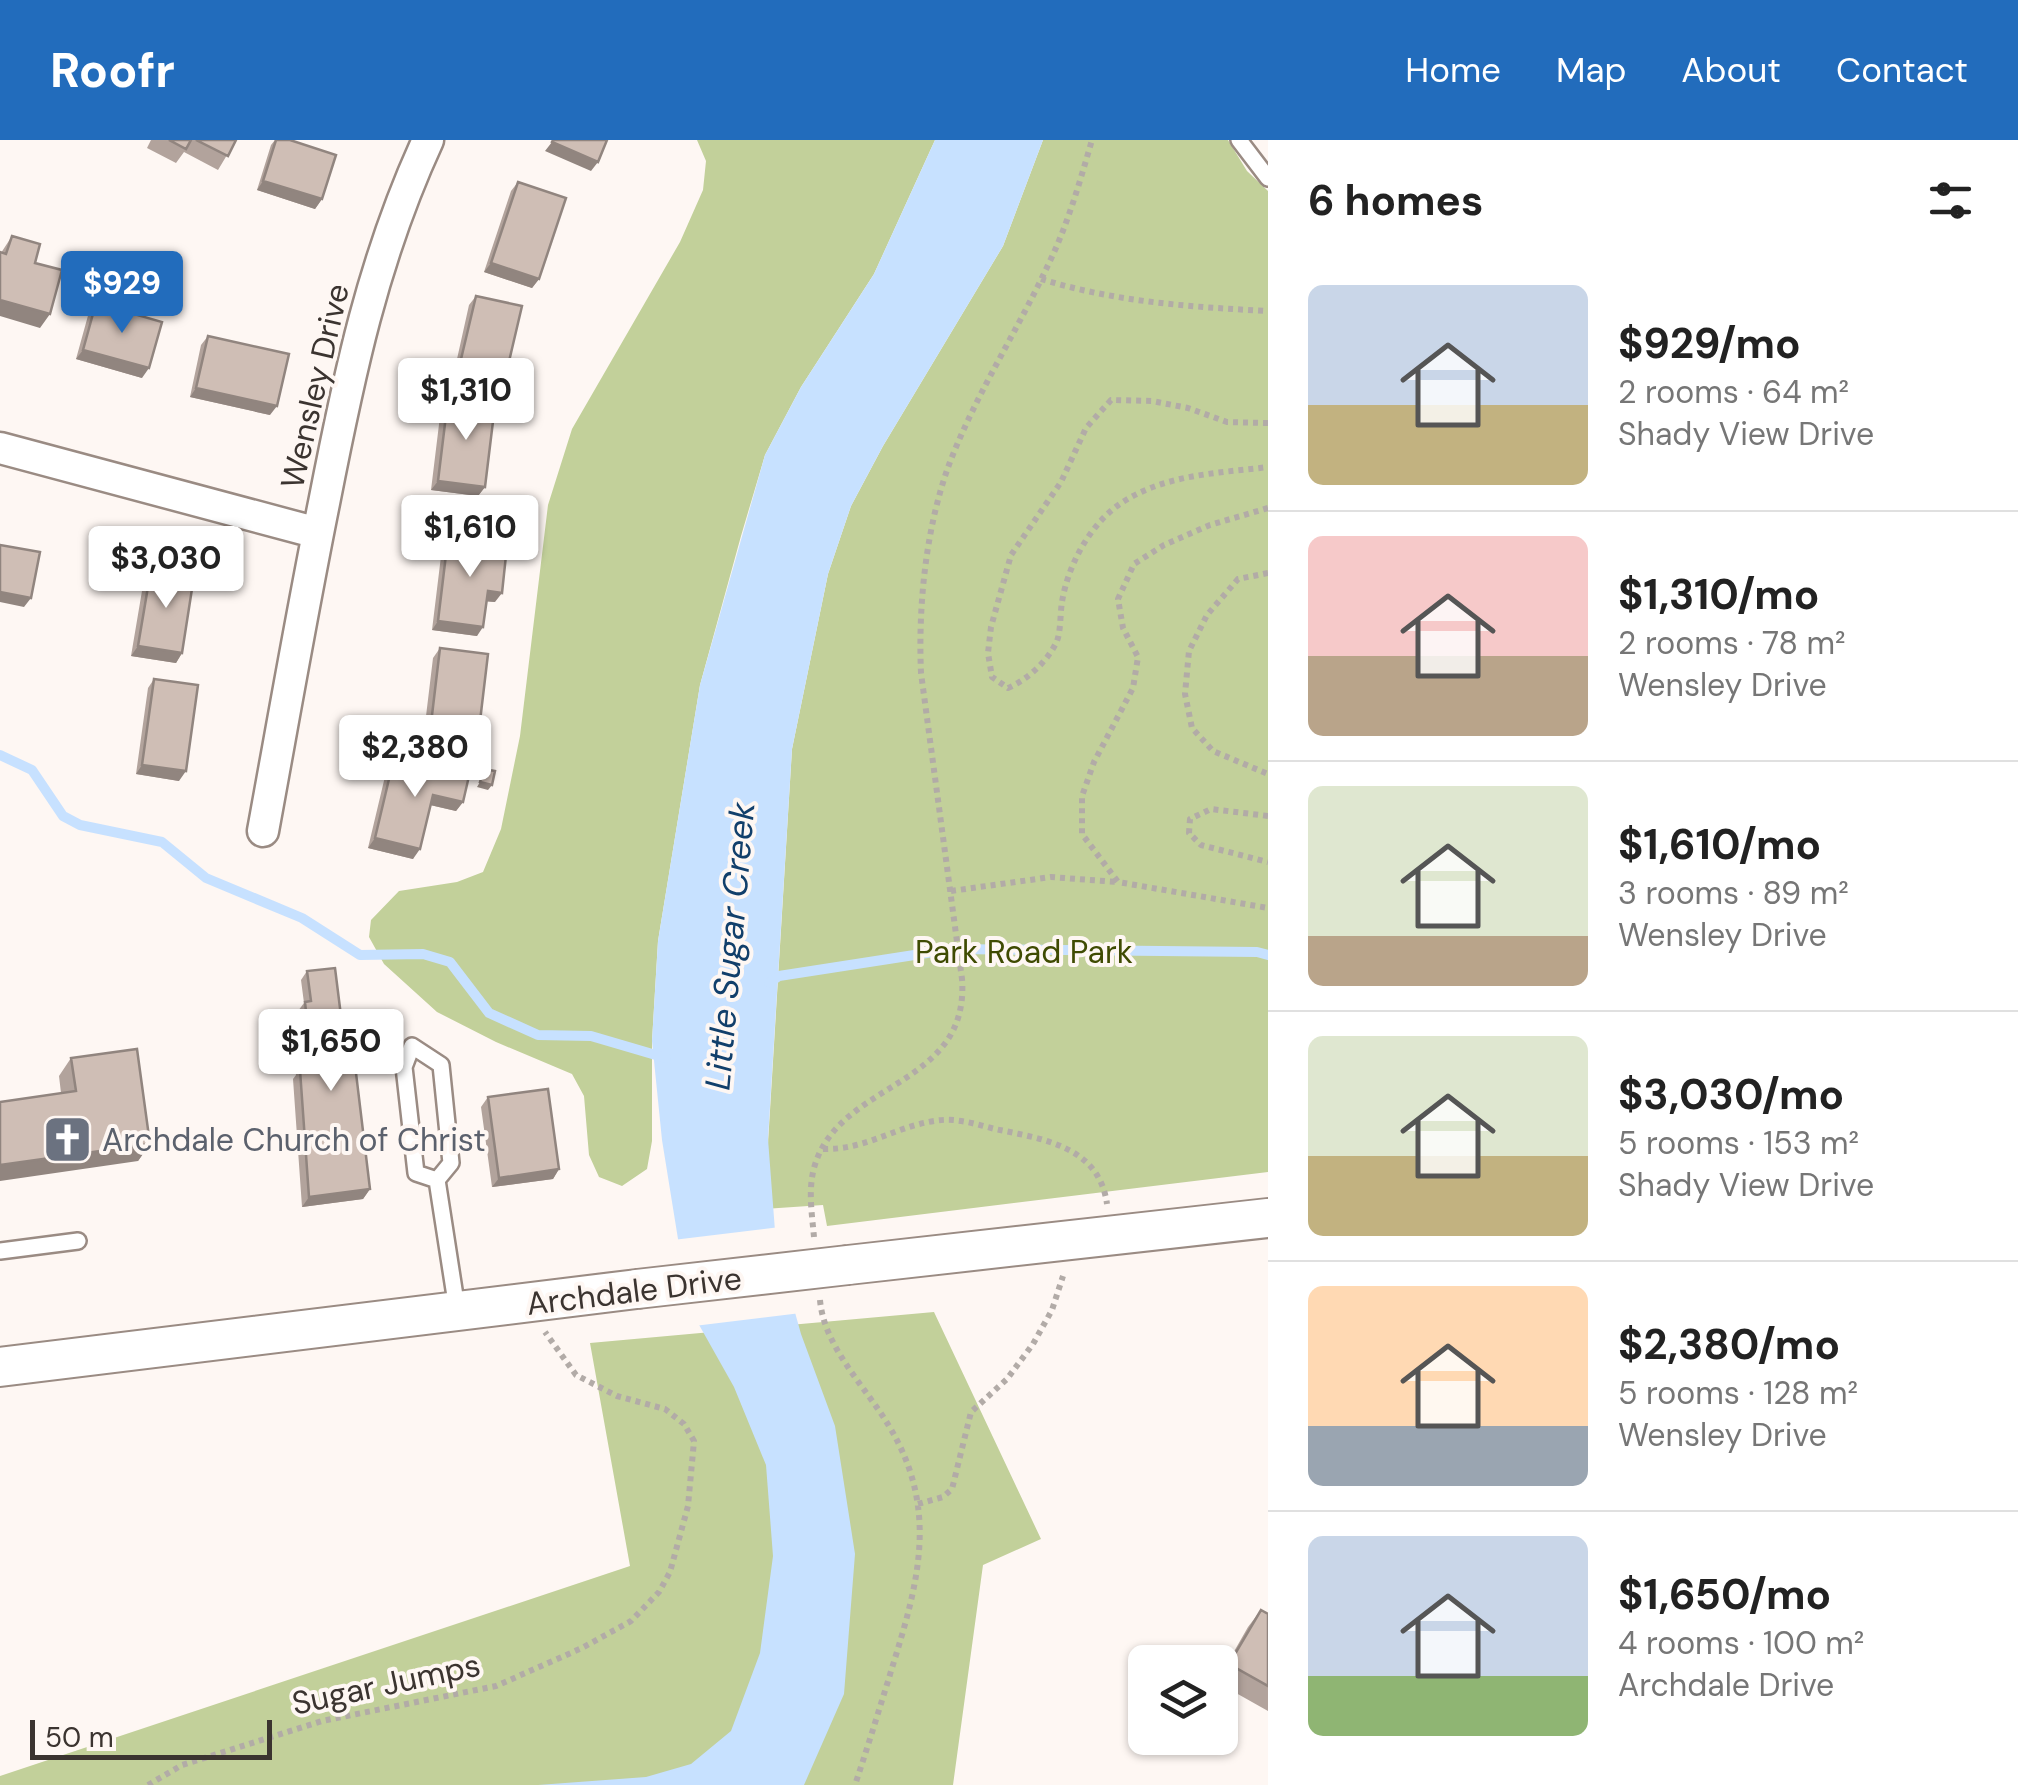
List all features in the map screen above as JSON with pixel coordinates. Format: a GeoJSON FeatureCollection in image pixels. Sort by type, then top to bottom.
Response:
{"type":"FeatureCollection","features":[{"type":"Feature","properties":{"kind":"street","name":"Wensley Drive"},"geometry":{"type":"LineString","coordinates":[[263,831],[360,331],[385,240],[428,140]]}},
{"type":"Feature","properties":{"kind":"street"},"geometry":{"type":"LineString","coordinates":[[0,448],[318,533]]}},
{"type":"Feature","properties":{"kind":"street","name":"Archdale Drive"},"geometry":{"type":"LineString","coordinates":[[0,1366],[1268,1218]]}},
{"type":"Feature","properties":{"kind":"lane"},"geometry":{"type":"LineString","coordinates":[[1239,140],[1268,178]]}},
{"type":"Feature","properties":{"kind":"lane"},"geometry":{"type":"LineString","coordinates":[[437,1180],[416,1173],[404,1067],[412,1046],[441,1065],[451,1163],[437,1180],[458,1313]]}},
{"type":"Feature","properties":{"kind":"lane"},"geometry":{"type":"LineString","coordinates":[[0,1251],[78,1240]]}},
{"type":"Feature","properties":{"kind":"path"},"geometry":{"type":"LineString","coordinates":[[814,1238],[812,1179],[822,1149],[847,1120],[938,1053],[959,1018],[962,978],[921,673],[924,593],[950,463],[980,394],[1063,232],[1092,140]]}},
{"type":"Feature","properties":{"kind":"path"},"geometry":{"type":"LineString","coordinates":[[1041,279],[1151,304],[1268,311]]}},
{"type":"Feature","properties":{"kind":"path"},"geometry":{"type":"LineString","coordinates":[[1268,423],[1227,422],[1152,401],[1111,400],[1086,428],[1061,482],[1011,555],[991,627],[988,653],[992,678],[1008,688],[1024,682],[1049,651],[1057,640],[1062,598],[1090,532],[1124,500],[1172,480],[1268,467]]}},
{"type":"Feature","properties":{"kind":"path"},"geometry":{"type":"LineString","coordinates":[[1118,882],[1082,834],[1082,796],[1094,762],[1132,688],[1138,657],[1124,628],[1118,600],[1134,564],[1164,544],[1268,508]]}},
{"type":"Feature","properties":{"kind":"path"},"geometry":{"type":"LineString","coordinates":[[1268,573],[1238,579],[1207,615],[1189,650],[1184,694],[1192,728],[1212,751],[1268,774]]}},
{"type":"Feature","properties":{"kind":"path"},"geometry":{"type":"LineString","coordinates":[[1268,816],[1211,809],[1190,819],[1189,833],[1201,844],[1268,862]]}},
{"type":"Feature","properties":{"kind":"path"},"geometry":{"type":"LineString","coordinates":[[951,890],[1051,877],[1118,882],[1268,908]]}},
{"type":"Feature","properties":{"kind":"path"},"geometry":{"type":"LineString","coordinates":[[822,1149],[868,1144],[923,1123],[947,1119],[1053,1142],[1082,1156],[1098,1172],[1112,1235]]}},
{"type":"Feature","properties":{"kind":"path"},"geometry":{"type":"LineString","coordinates":[[918,1504],[944,1498],[952,1489],[969,1416],[1007,1379],[1033,1344],[1062,1284],[1068,1240]]}},
{"type":"Feature","properties":{"kind":"path"},"geometry":{"type":"LineString","coordinates":[[819,1290],[828,1332],[904,1453],[918,1504],[916,1590],[855,1785]]}},
{"type":"Feature","properties":{"kind":"path","name":"Sugar Jumps"},"geometry":{"type":"LineString","coordinates":[[148,1785],[182,1765],[322,1721],[496,1686],[632,1621],[659,1592],[670,1572],[688,1506],[694,1441],[684,1424],[665,1410],[617,1396],[576,1374],[548,1337],[536,1303]]}},
{"type":"Feature","properties":{"kind":"green space"},"geometry":{"type":"Polygon","coordinates":[[[697,140],[935,140],[874,274],[801,387],[765,455],[700,685],[658,941],[652,1141],[647,1169],[622,1186],[599,1177],[589,1155],[584,1096],[572,1074],[437,1012],[384,964],[369,937],[371,920],[399,891],[457,882],[483,872],[501,829],[520,736],[548,505],[572,429],[680,242],[703,190],[706,161],[697,140]]]}},
{"type":"Feature","properties":{"kind":"green space","name":"Park Road Park"},"geometry":{"type":"Polygon","coordinates":[[[1043,140],[1228,140],[1247,171],[1268,191],[1268,1172],[827,1226],[823,1205],[764,1209],[792,749],[828,574],[851,506],[1003,246],[1043,140]]]}},
{"type":"Feature","properties":{"kind":"green space"},"geometry":{"type":"Polygon","coordinates":[[[934,1312],[1041,1539],[983,1565],[953,1785],[0,1785],[0,1776],[630,1566],[590,1343],[934,1312]]]}},
{"type":"Feature","properties":{"kind":"water","name":"Little Sugar Creek"},"geometry":{"type":"Polygon","coordinates":[[[935,140],[1043,140],[1003,246],[883,446],[851,506],[828,574],[792,749],[768,1139],[776,1244],[801,1334],[835,1426],[855,1554],[844,1694],[804,1785],[538,1785],[646,1777],[691,1764],[731,1731],[760,1653],[773,1556],[766,1465],[734,1387],[689,1307],[662,1140],[652,1041],[658,941],[700,685],[765,455],[801,387],[874,274],[935,140]]]}},
{"type":"Feature","properties":{"kind":"pier"},"geometry":{"type":"Polygon","coordinates":[[[780,1227],[801,1313],[694,1326],[684,1308],[673,1240],[780,1227]]]}},
{"type":"Feature","properties":{"kind":"building"},"geometry":{"type":"Polygon","coordinates":[[[169,140],[191,140],[186,149],[169,140]]]}},
{"type":"Feature","properties":{"kind":"building"},"geometry":{"type":"Polygon","coordinates":[[[196,140],[236,140],[228,156],[196,140]]]}},
{"type":"Feature","properties":{"kind":"building"},"geometry":{"type":"Polygon","coordinates":[[[276,140],[290,140],[336,155],[322,199],[263,181],[276,140]]]}},
{"type":"Feature","properties":{"kind":"building"},"geometry":{"type":"Polygon","coordinates":[[[553,140],[607,140],[598,162],[553,140]]]}},
{"type":"Feature","properties":{"kind":"building"},"geometry":{"type":"Polygon","coordinates":[[[518,182],[566,198],[539,279],[491,263],[518,182]]]}},
{"type":"Feature","properties":{"kind":"building"},"geometry":{"type":"Polygon","coordinates":[[[12,236],[40,244],[35,263],[62,270],[50,314],[0,300],[0,252],[6,254],[12,236]]]}},
{"type":"Feature","properties":{"kind":"building"},"geometry":{"type":"Polygon","coordinates":[[[476,296],[522,306],[503,387],[457,376],[476,296]]]}},
{"type":"Feature","properties":{"kind":"building"},"geometry":{"type":"Polygon","coordinates":[[[96,303],[162,322],[149,368],[83,350],[96,303]]]}},
{"type":"Feature","properties":{"kind":"building"},"geometry":{"type":"Polygon","coordinates":[[[208,336],[289,354],[277,406],[196,388],[208,336]]]}},
{"type":"Feature","properties":{"kind":"building"},"geometry":{"type":"Polygon","coordinates":[[[448,399],[495,405],[485,487],[438,481],[448,399]]]}},
{"type":"Feature","properties":{"kind":"building"},"geometry":{"type":"Polygon","coordinates":[[[448,538],[507,546],[502,593],[488,591],[483,627],[438,621],[448,538]]]}},
{"type":"Feature","properties":{"kind":"building"},"geometry":{"type":"Polygon","coordinates":[[[0,545],[40,552],[31,598],[0,592],[0,545]]]}},
{"type":"Feature","properties":{"kind":"building"},"geometry":{"type":"Polygon","coordinates":[[[151,569],[194,576],[182,653],[138,646],[151,569]]]}},
{"type":"Feature","properties":{"kind":"building"},"geometry":{"type":"Polygon","coordinates":[[[440,648],[488,654],[478,738],[430,732],[440,648]]]}},
{"type":"Feature","properties":{"kind":"building"},"geometry":{"type":"Polygon","coordinates":[[[154,679],[198,685],[186,771],[142,765],[154,679]]]}},
{"type":"Feature","properties":{"kind":"building"},"geometry":{"type":"Polygon","coordinates":[[[394,758],[469,776],[463,802],[433,795],[420,849],[375,838],[394,758]]]}},
{"type":"Feature","properties":{"kind":"building"},"geometry":{"type":"Polygon","coordinates":[[[484,769],[495,771],[492,785],[480,782],[484,769]]]}},
{"type":"Feature","properties":{"kind":"building"},"geometry":{"type":"Polygon","coordinates":[[[335,968],[341,1016],[349,1015],[370,1189],[309,1197],[300,1021],[307,1021],[305,1002],[311,1001],[307,971],[335,968]]]}},
{"type":"Feature","properties":{"kind":"building","name":"Archdale Church of Christ"},"geometry":{"type":"Polygon","coordinates":[[[137,1049],[150,1144],[0,1165],[0,1102],[76,1091],[71,1058],[137,1049]]]}},
{"type":"Feature","properties":{"kind":"building"},"geometry":{"type":"Polygon","coordinates":[[[548,1089],[559,1169],[499,1178],[488,1097],[548,1089]]]}},
{"type":"Feature","properties":{"kind":"building"},"geometry":{"type":"Polygon","coordinates":[[[1261,1610],[1268,1614],[1268,1686],[1238,1669],[1238,1649],[1261,1610]]]}},
{"type":"Feature","properties":{"kind":"waterway"},"geometry":{"type":"LineString","coordinates":[[0,755],[32,770],[63,816],[80,825],[162,842],[206,878],[302,918],[360,955],[423,954],[450,962],[489,1013],[538,1035],[591,1036],[666,1058]]}},
{"type":"Feature","properties":{"kind":"waterway"},"geometry":{"type":"LineString","coordinates":[[769,983],[779,976],[953,949],[1268,955]]}},
{"type":"Feature","properties":{"kind":"place","name":"Archdale Church of Christ"},"geometry":{"type":"Point","coordinates":[67,1140]}}]}
